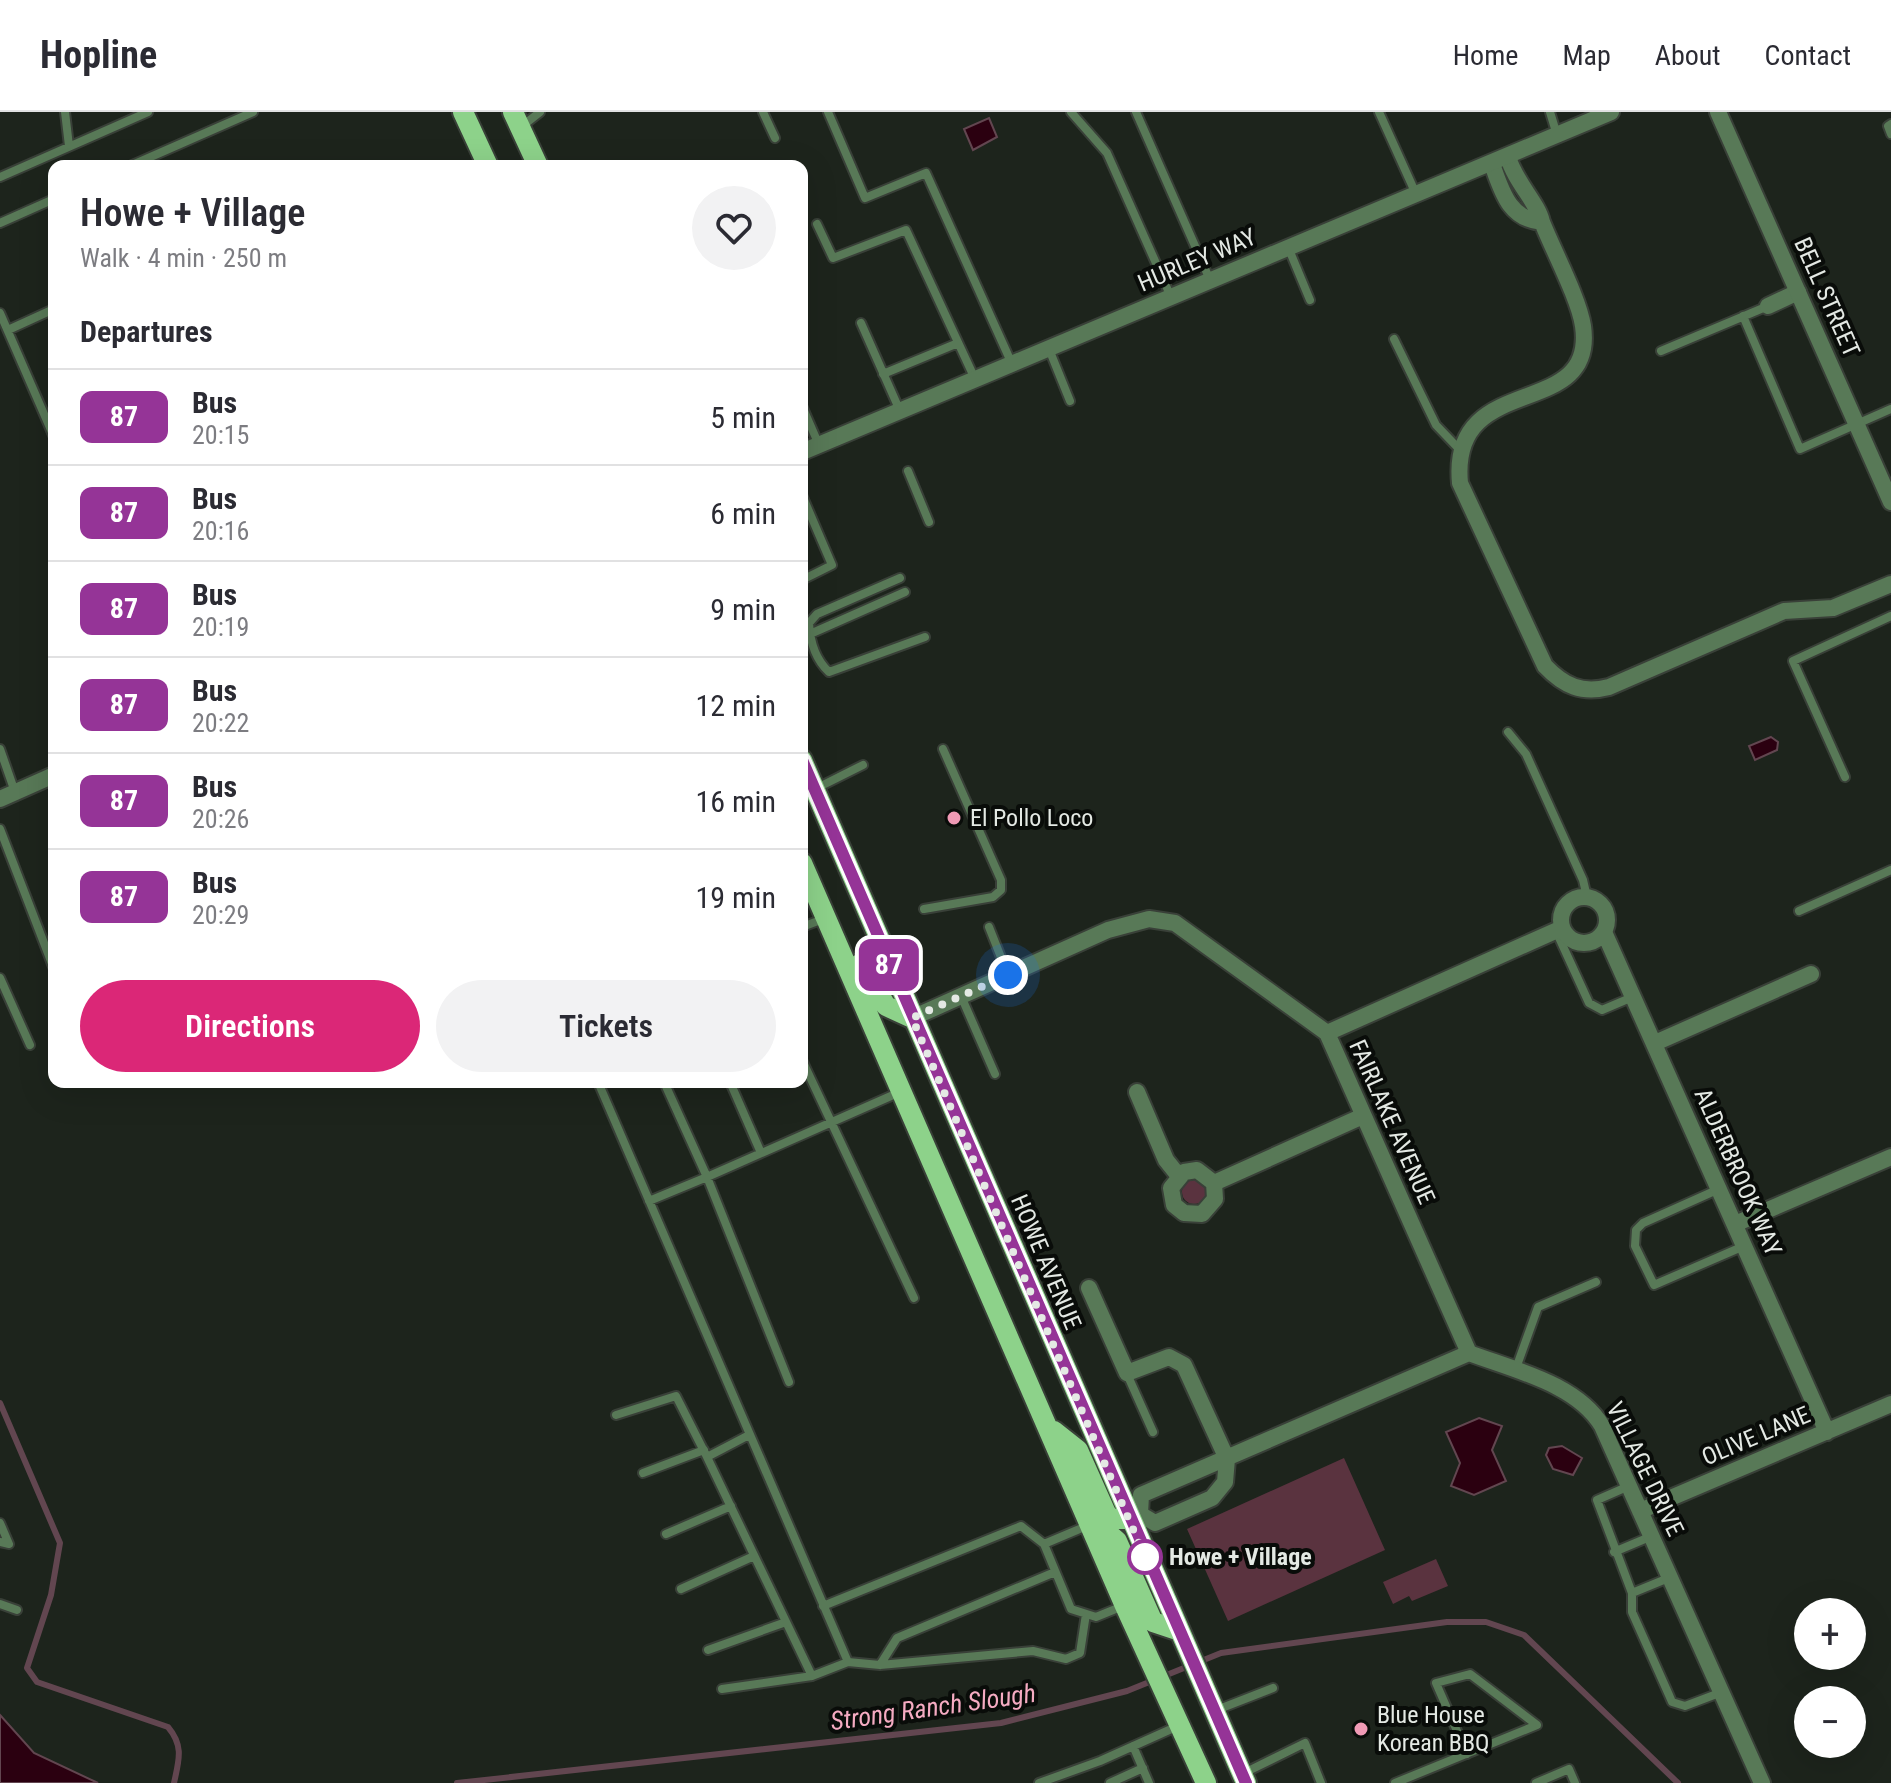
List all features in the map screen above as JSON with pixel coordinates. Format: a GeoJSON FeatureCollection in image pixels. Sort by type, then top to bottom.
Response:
{"type":"FeatureCollection","features":[{"type":"Feature","properties":{"kind":"main road"},"geometry":{"type":"LineString","coordinates":[[463,112],[485,160]]}},
{"type":"Feature","properties":{"kind":"main road"},"geometry":{"type":"LineString","coordinates":[[517,120],[535,160]]}},
{"type":"Feature","properties":{"kind":"main road","name":"HOWE AVENUE"},"geometry":{"type":"LineString","coordinates":[[808,774],[912,1018],[1135,1516],[1181,1640],[1244,1779]]}},
{"type":"Feature","properties":{"kind":"main road"},"geometry":{"type":"LineString","coordinates":[[808,877],[1125,1606],[1206,1783]]}},
{"type":"Feature","properties":{"kind":"main road"},"geometry":{"type":"LineString","coordinates":[[826,918],[842,925],[876,994],[886,1006],[912,1018]]}},
{"type":"Feature","properties":{"kind":"main road"},"geometry":{"type":"LineString","coordinates":[[1050,1428],[1078,1450],[1111,1519],[1135,1516]]}},
{"type":"Feature","properties":{"kind":"main road"},"geometry":{"type":"LineString","coordinates":[[1090,1525],[1099,1525],[1117,1541],[1153,1622],[1181,1640]]}},
{"type":"Feature","properties":{"kind":"street","name":"HURLEY WAY"},"geometry":{"type":"LineString","coordinates":[[808,450],[1611,112]]}},
{"type":"Feature","properties":{"kind":"street","name":"BELL STREET"},"geometry":{"type":"LineString","coordinates":[[1718,112],[1856,424],[1887,484],[1891,502]]}},
{"type":"Feature","properties":{"kind":"street"},"geometry":{"type":"LineString","coordinates":[[1508,157],[1514,177],[1539,212],[1583,325],[1579,362],[1563,382],[1485,416],[1468,432],[1460,450],[1460,483],[1545,666],[1568,686],[1585,690],[1609,687],[1784,611],[1833,608],[1891,584]]}},
{"type":"Feature","properties":{"kind":"street"},"geometry":{"type":"LineString","coordinates":[[1492,164],[1503,194],[1515,212],[1527,220],[1542,222]]}},
{"type":"Feature","properties":{"kind":"street"},"geometry":{"type":"LineString","coordinates":[[1768,306],[1798,292]]}},
{"type":"Feature","properties":{"kind":"street"},"geometry":{"type":"LineString","coordinates":[[8,795],[48,778]]}},
{"type":"Feature","properties":{"kind":"street"},"geometry":{"type":"LineString","coordinates":[[1559,930],[1566,906],[1587,897]]}},
{"type":"Feature","properties":{"kind":"street","name":"ALDERBROOK WAY"},"geometry":{"type":"LineString","coordinates":[[1587,897],[1605,910],[1604,932],[1827,1432]]}},
{"type":"Feature","properties":{"kind":"street","name":"FAIRLAKE AVENUE"},"geometry":{"type":"LineString","coordinates":[[912,1018],[1108,930],[1149,919],[1175,923],[1327,1033],[1469,1353]]}},
{"type":"Feature","properties":{"kind":"street"},"geometry":{"type":"LineString","coordinates":[[1559,930],[1578,943],[1593,942],[1604,932]]}},
{"type":"Feature","properties":{"kind":"street"},"geometry":{"type":"LineString","coordinates":[[1327,1033],[1559,930]]}},
{"type":"Feature","properties":{"kind":"street"},"geometry":{"type":"LineString","coordinates":[[1655,1043],[1811,974]]}},
{"type":"Feature","properties":{"kind":"street"},"geometry":{"type":"LineString","coordinates":[[1137,1092],[1166,1160],[1178,1175]]}},
{"type":"Feature","properties":{"kind":"street"},"geometry":{"type":"LineString","coordinates":[[1214,1183],[1363,1116]]}},
{"type":"Feature","properties":{"kind":"street"},"geometry":{"type":"LineString","coordinates":[[1735,1224],[1891,1157]]}},
{"type":"Feature","properties":{"kind":"street"},"geometry":{"type":"LineString","coordinates":[[1197,1170],[1214,1183],[1216,1193],[1212,1205],[1202,1214],[1190,1215],[1178,1210],[1171,1199],[1171,1188],[1178,1175],[1197,1170]]}},
{"type":"Feature","properties":{"kind":"street"},"geometry":{"type":"LineString","coordinates":[[1089,1288],[1127,1373],[1169,1357],[1184,1365],[1227,1459],[1225,1482],[1212,1498],[1155,1523],[1135,1516],[1141,1495],[1227,1459],[1469,1353]]}},
{"type":"Feature","properties":{"kind":"street","name":"VILLAGE DRIVE"},"geometry":{"type":"LineString","coordinates":[[1469,1353],[1564,1390],[1586,1403],[1602,1426],[1762,1783]]}},
{"type":"Feature","properties":{"kind":"street","name":"OLIVE LANE"},"geometry":{"type":"LineString","coordinates":[[1640,1511],[1891,1404]]}},
{"type":"Feature","properties":{"kind":"lane"},"geometry":{"type":"LineString","coordinates":[[65,112],[69,146]]}},
{"type":"Feature","properties":{"kind":"lane"},"geometry":{"type":"LineString","coordinates":[[0,177],[148,112]]}},
{"type":"Feature","properties":{"kind":"lane"},"geometry":{"type":"LineString","coordinates":[[144,160],[253,112]]}},
{"type":"Feature","properties":{"kind":"lane"},"geometry":{"type":"LineString","coordinates":[[517,120],[540,112]]}},
{"type":"Feature","properties":{"kind":"lane"},"geometry":{"type":"LineString","coordinates":[[763,112],[775,138]]}},
{"type":"Feature","properties":{"kind":"lane"},"geometry":{"type":"LineString","coordinates":[[828,112],[865,198],[926,173],[1012,364]]}},
{"type":"Feature","properties":{"kind":"lane"},"geometry":{"type":"LineString","coordinates":[[1071,112],[1075,121],[1107,153],[1171,297]]}},
{"type":"Feature","properties":{"kind":"lane"},"geometry":{"type":"LineString","coordinates":[[1136,112],[1210,280]]}},
{"type":"Feature","properties":{"kind":"lane"},"geometry":{"type":"LineString","coordinates":[[1379,112],[1416,195]]}},
{"type":"Feature","properties":{"kind":"lane"},"geometry":{"type":"LineString","coordinates":[[1550,112],[1558,135]]}},
{"type":"Feature","properties":{"kind":"lane"},"geometry":{"type":"LineString","coordinates":[[1891,124],[1888,126],[1891,134]]}},
{"type":"Feature","properties":{"kind":"lane"},"geometry":{"type":"LineString","coordinates":[[0,223],[48,202]]}},
{"type":"Feature","properties":{"kind":"lane"},"geometry":{"type":"LineString","coordinates":[[817,224],[833,258],[906,230],[975,380]]}},
{"type":"Feature","properties":{"kind":"lane"},"geometry":{"type":"LineString","coordinates":[[1288,247],[1310,300]]}},
{"type":"Feature","properties":{"kind":"lane"},"geometry":{"type":"LineString","coordinates":[[1661,351],[1768,306]]}},
{"type":"Feature","properties":{"kind":"lane"},"geometry":{"type":"LineString","coordinates":[[8,330],[48,312]]}},
{"type":"Feature","properties":{"kind":"lane"},"geometry":{"type":"LineString","coordinates":[[0,313],[48,423]]}},
{"type":"Feature","properties":{"kind":"lane"},"geometry":{"type":"LineString","coordinates":[[1743,316],[1800,449],[1891,409]]}},
{"type":"Feature","properties":{"kind":"lane"},"geometry":{"type":"LineString","coordinates":[[861,323],[900,412]]}},
{"type":"Feature","properties":{"kind":"lane"},"geometry":{"type":"LineString","coordinates":[[1394,339],[1436,425],[1460,450]]}},
{"type":"Feature","properties":{"kind":"lane"},"geometry":{"type":"LineString","coordinates":[[883,374],[958,343]]}},
{"type":"Feature","properties":{"kind":"lane"},"geometry":{"type":"LineString","coordinates":[[1049,349],[1070,401]]}},
{"type":"Feature","properties":{"kind":"lane"},"geometry":{"type":"LineString","coordinates":[[808,420],[819,445]]}},
{"type":"Feature","properties":{"kind":"lane"},"geometry":{"type":"LineString","coordinates":[[908,471],[929,522]]}},
{"type":"Feature","properties":{"kind":"lane"},"geometry":{"type":"LineString","coordinates":[[808,509],[832,565],[808,577]]}},
{"type":"Feature","properties":{"kind":"lane"},"geometry":{"type":"LineString","coordinates":[[900,578],[817,614],[809,623],[820,664],[829,672],[925,637]]}},
{"type":"Feature","properties":{"kind":"lane"},"geometry":{"type":"LineString","coordinates":[[810,634],[905,592]]}},
{"type":"Feature","properties":{"kind":"lane"},"geometry":{"type":"LineString","coordinates":[[1845,777],[1793,661],[1891,616]]}},
{"type":"Feature","properties":{"kind":"lane"},"geometry":{"type":"LineString","coordinates":[[1508,732],[1526,754],[1583,880],[1587,897]]}},
{"type":"Feature","properties":{"kind":"lane"},"geometry":{"type":"LineString","coordinates":[[0,749],[8,795]]}},
{"type":"Feature","properties":{"kind":"lane"},"geometry":{"type":"LineString","coordinates":[[924,909],[993,897],[1001,890],[1001,880],[943,749]]}},
{"type":"Feature","properties":{"kind":"lane"},"geometry":{"type":"LineString","coordinates":[[815,790],[863,765]]}},
{"type":"Feature","properties":{"kind":"lane"},"geometry":{"type":"LineString","coordinates":[[0,829],[48,953]]}},
{"type":"Feature","properties":{"kind":"lane"},"geometry":{"type":"LineString","coordinates":[[1799,911],[1891,870]]}},
{"type":"Feature","properties":{"kind":"lane"},"geometry":{"type":"LineString","coordinates":[[808,925],[826,918]]}},
{"type":"Feature","properties":{"kind":"lane"},"geometry":{"type":"LineString","coordinates":[[989,927],[1008,975]]}},
{"type":"Feature","properties":{"kind":"lane"},"geometry":{"type":"LineString","coordinates":[[1559,930],[1589,1003],[1602,1010],[1635,996]]}},
{"type":"Feature","properties":{"kind":"lane"},"geometry":{"type":"LineString","coordinates":[[0,978],[30,1045]]}},
{"type":"Feature","properties":{"kind":"lane"},"geometry":{"type":"LineString","coordinates":[[961,996],[995,1074]]}},
{"type":"Feature","properties":{"kind":"lane"},"geometry":{"type":"LineString","coordinates":[[808,1072],[914,1298]]}},
{"type":"Feature","properties":{"kind":"lane"},"geometry":{"type":"LineString","coordinates":[[601,1088],[848,1662]]}},
{"type":"Feature","properties":{"kind":"lane"},"geometry":{"type":"LineString","coordinates":[[667,1088],[707,1177],[789,1382]]}},
{"type":"Feature","properties":{"kind":"lane"},"geometry":{"type":"LineString","coordinates":[[733,1088],[761,1153]]}},
{"type":"Feature","properties":{"kind":"lane"},"geometry":{"type":"LineString","coordinates":[[649,1201],[903,1091]]}},
{"type":"Feature","properties":{"kind":"lane"},"geometry":{"type":"LineString","coordinates":[[1719,1189],[1643,1223],[1636,1230],[1635,1246],[1654,1285],[1744,1246]]}},
{"type":"Feature","properties":{"kind":"lane"},"geometry":{"type":"LineString","coordinates":[[1515,1372],[1538,1307],[1596,1282]]}},
{"type":"Feature","properties":{"kind":"lane"},"geometry":{"type":"LineString","coordinates":[[1127,1373],[1153,1432]]}},
{"type":"Feature","properties":{"kind":"lane"},"geometry":{"type":"LineString","coordinates":[[616,1415],[676,1396],[812,1676]]}},
{"type":"Feature","properties":{"kind":"lane"},"geometry":{"type":"LineString","coordinates":[[643,1473],[706,1454],[749,1435]]}},
{"type":"Feature","properties":{"kind":"lane"},"geometry":{"type":"LineString","coordinates":[[1629,1486],[1597,1500],[1615,1538],[1614,1552],[1632,1593],[1632,1612],[1672,1702],[1693,1706],[1722,1692]]}},
{"type":"Feature","properties":{"kind":"lane"},"geometry":{"type":"LineString","coordinates":[[666,1534],[731,1506]]}},
{"type":"Feature","properties":{"kind":"lane"},"geometry":{"type":"LineString","coordinates":[[0,1523],[9,1544],[0,1542]]}},
{"type":"Feature","properties":{"kind":"lane"},"geometry":{"type":"LineString","coordinates":[[1044,1544],[1090,1525]]}},
{"type":"Feature","properties":{"kind":"lane"},"geometry":{"type":"LineString","coordinates":[[823,1606],[1021,1526],[1044,1544],[1071,1609],[1096,1617],[1125,1606]]}},
{"type":"Feature","properties":{"kind":"lane"},"geometry":{"type":"LineString","coordinates":[[1614,1552],[1652,1536]]}},
{"type":"Feature","properties":{"kind":"lane"},"geometry":{"type":"LineString","coordinates":[[681,1589],[754,1556]]}},
{"type":"Feature","properties":{"kind":"lane"},"geometry":{"type":"LineString","coordinates":[[880,1665],[897,1638],[1055,1572]]}},
{"type":"Feature","properties":{"kind":"lane"},"geometry":{"type":"LineString","coordinates":[[1632,1593],[1671,1577]]}},
{"type":"Feature","properties":{"kind":"lane"},"geometry":{"type":"LineString","coordinates":[[0,1604],[17,1610]]}},
{"type":"Feature","properties":{"kind":"lane"},"geometry":{"type":"LineString","coordinates":[[722,1689],[812,1676],[848,1662],[880,1665],[1033,1651],[1058,1658],[1075,1658],[1080,1653],[1086,1614]]}},
{"type":"Feature","properties":{"kind":"lane"},"geometry":{"type":"LineString","coordinates":[[708,1650],[786,1622]]}},
{"type":"Feature","properties":{"kind":"lane"},"geometry":{"type":"LineString","coordinates":[[1395,1783],[1467,1754],[1537,1725],[1470,1674],[1436,1683],[1467,1754]]}},
{"type":"Feature","properties":{"kind":"lane"},"geometry":{"type":"LineString","coordinates":[[1213,1711],[1273,1688]]}},
{"type":"Feature","properties":{"kind":"lane"},"geometry":{"type":"LineString","coordinates":[[1039,1783],[1178,1726]]}},
{"type":"Feature","properties":{"kind":"lane"},"geometry":{"type":"LineString","coordinates":[[1244,1779],[1305,1743],[1321,1783]]}},
{"type":"Feature","properties":{"kind":"lane"},"geometry":{"type":"LineString","coordinates":[[1133,1746],[1149,1783]]}},
{"type":"Feature","properties":{"kind":"lane"},"geometry":{"type":"LineString","coordinates":[[1110,1783],[1143,1768]]}},
{"type":"Feature","properties":{"kind":"lane"},"geometry":{"type":"LineString","coordinates":[[1536,1783],[1569,1769],[1575,1783]]}},
{"type":"Feature","properties":{"kind":"shaded area"},"geometry":{"type":"Polygon","coordinates":[[[989,118],[997,137],[973,150],[964,129],[989,118]]]}},
{"type":"Feature","properties":{"kind":"shaded area"},"geometry":{"type":"Polygon","coordinates":[[[1771,737],[1778,742],[1777,750],[1755,760],[1749,746],[1771,737]]]}},
{"type":"Feature","properties":{"kind":"shaded area"},"geometry":{"type":"Polygon","coordinates":[[[1194,1180],[1202,1184],[1206,1192],[1202,1200],[1194,1204],[1186,1200],[1182,1192],[1186,1184],[1194,1180]]]}},
{"type":"Feature","properties":{"kind":"shaded area"},"geometry":{"type":"Polygon","coordinates":[[[1479,1418],[1502,1426],[1492,1450],[1506,1481],[1474,1495],[1451,1486],[1460,1463],[1446,1432],[1479,1418]]]}},
{"type":"Feature","properties":{"kind":"shaded area"},"geometry":{"type":"Polygon","coordinates":[[[1562,1446],[1582,1458],[1573,1475],[1553,1469],[1546,1455],[1549,1448],[1562,1446]]]}},
{"type":"Feature","properties":{"kind":"shaded area"},"geometry":{"type":"Polygon","coordinates":[[[1344,1458],[1385,1550],[1228,1621],[1187,1529],[1344,1458]]]}},
{"type":"Feature","properties":{"kind":"shaded area"},"geometry":{"type":"Polygon","coordinates":[[[1436,1559],[1448,1586],[1412,1601],[1409,1596],[1393,1604],[1383,1582],[1436,1559]]]}},
{"type":"Feature","properties":{"kind":"shaded area"},"geometry":{"type":"Polygon","coordinates":[[[0,1715],[34,1753],[98,1783],[0,1783],[0,1715]]]}},
{"type":"Feature","properties":{"kind":"waterway"},"geometry":{"type":"LineString","coordinates":[[0,1403],[60,1543],[51,1595],[27,1668],[37,1682],[168,1727],[178,1747],[179,1760],[174,1783]]}},
{"type":"Feature","properties":{"kind":"waterway","name":"Strong Ranch Slough"},"geometry":{"type":"LineString","coordinates":[[457,1783],[1001,1723],[1127,1691],[1221,1653],[1447,1622],[1486,1622],[1524,1635],[1678,1783]]}},
{"type":"Feature","properties":{"kind":"bus line","name":"87"},"geometry":{"type":"LineString","coordinates":[[808,774],[1185,1649],[1246,1783]]}},
{"type":"Feature","properties":{"kind":"place","name":"El Pollo Loco"},"geometry":{"type":"Point","coordinates":[954,818]}},
{"type":"Feature","properties":{"kind":"place","name":"Howe + Village"},"geometry":{"type":"Point","coordinates":[1145,1557]}},
{"type":"Feature","properties":{"kind":"place","name":"Blue House Korean BBQ"},"geometry":{"type":"Point","coordinates":[1361,1729]}},
{"type":"Feature","properties":{"kind":"route"},"geometry":{"type":"LineString","coordinates":[[1008,975],[912,1018],[1145,1557]]}}]}
